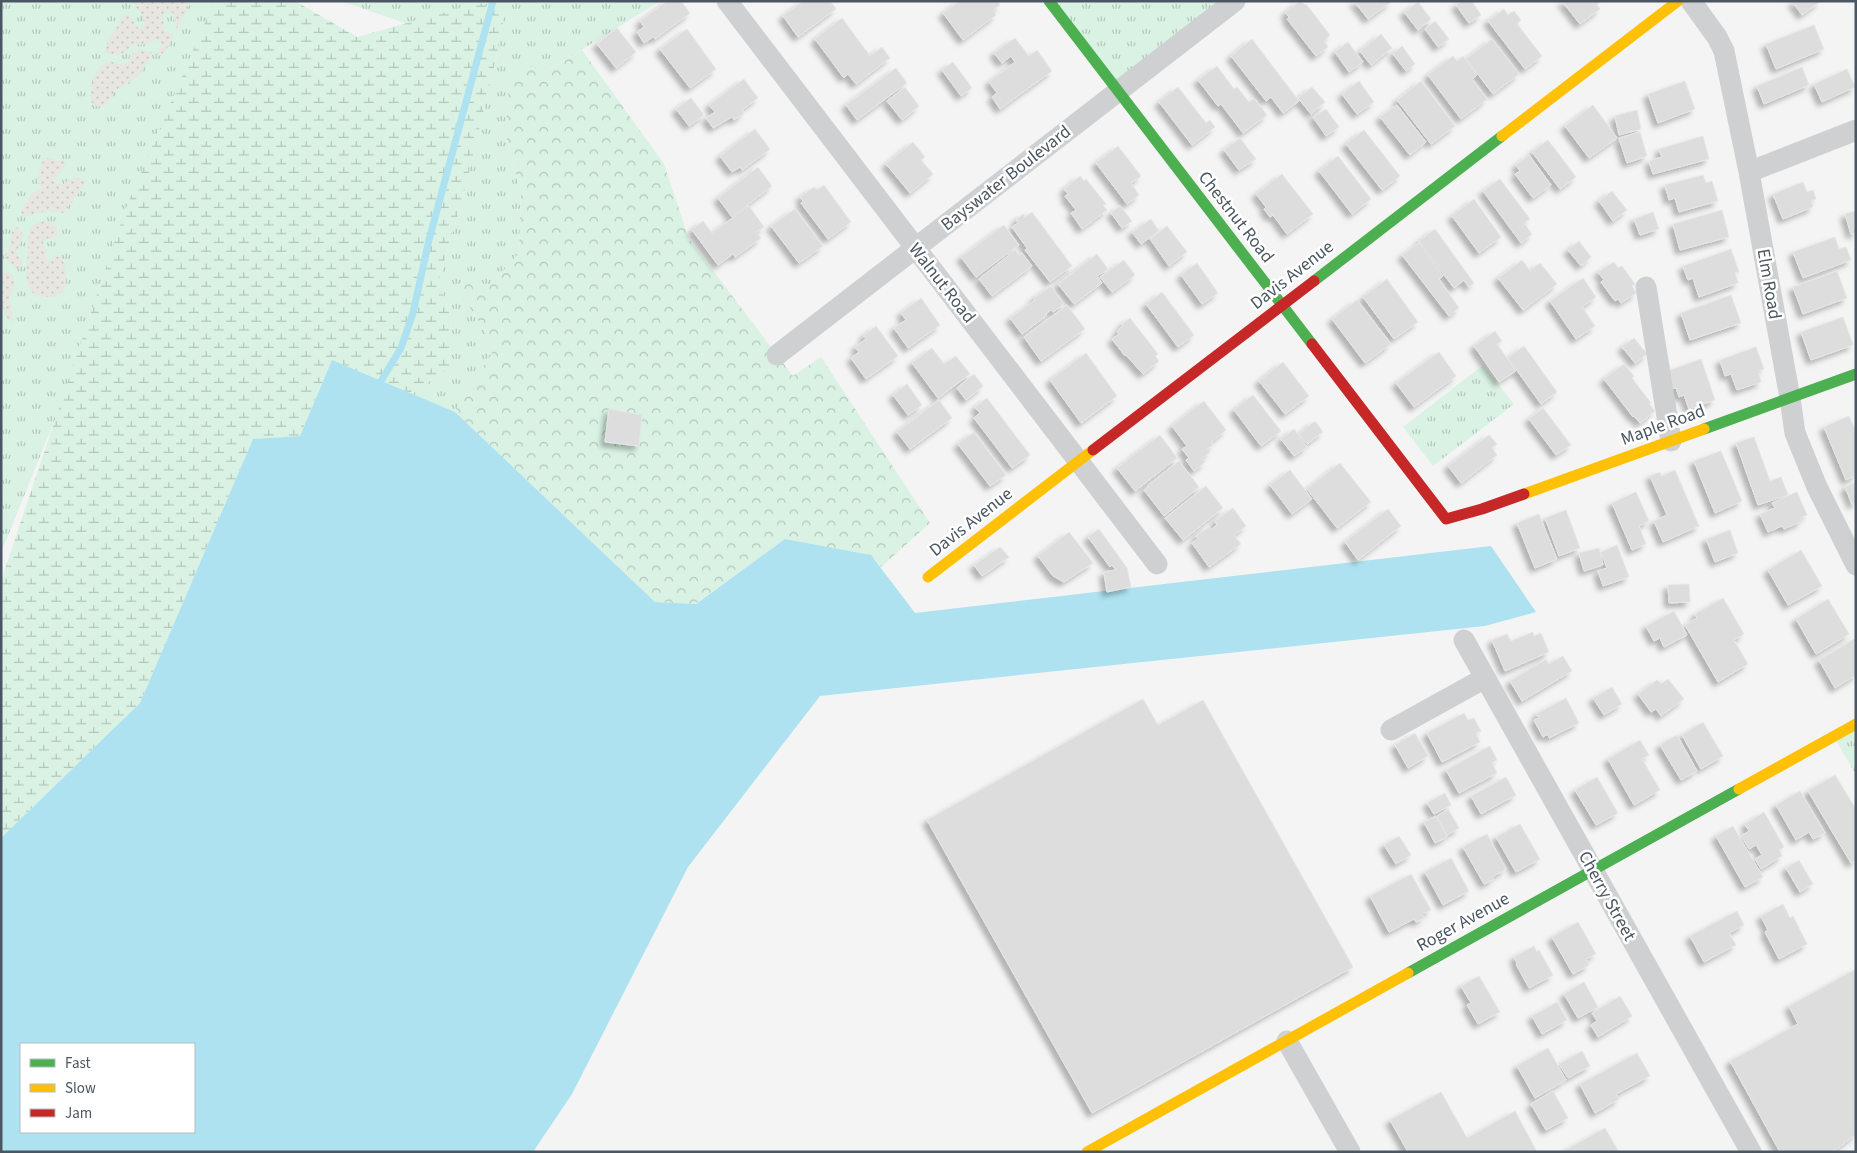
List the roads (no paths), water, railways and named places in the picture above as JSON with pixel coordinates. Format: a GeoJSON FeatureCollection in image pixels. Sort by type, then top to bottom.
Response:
{"type":"FeatureCollection","features":[{"type":"Feature","properties":{"kind":"street","name":"Walnut Road"},"geometry":{"type":"LineString","coordinates":[[727,1],[1157,564]]}},
{"type":"Feature","properties":{"kind":"street","name":"Chestnut Road"},"geometry":{"type":"LineString","coordinates":[[1048,1],[1446,519],[1482,509]]}},
{"type":"Feature","properties":{"kind":"street","name":"Bayswater Boulevard"},"geometry":{"type":"LineString","coordinates":[[777,355],[1235,1]]}},
{"type":"Feature","properties":{"kind":"street","name":"Davis Avenue"},"geometry":{"type":"LineString","coordinates":[[928,577],[1678,1]]}},
{"type":"Feature","properties":{"kind":"street","name":"Elm Road"},"geometry":{"type":"LineString","coordinates":[[1691,1],[1717,37],[1724,51],[1749,172],[1795,434],[1817,487],[1856,565]]}},
{"type":"Feature","properties":{"kind":"street"},"geometry":{"type":"LineString","coordinates":[[1749,172],[1856,130]]}},
{"type":"Feature","properties":{"kind":"street"},"geometry":{"type":"LineString","coordinates":[[1646,288],[1671,441]]}},
{"type":"Feature","properties":{"kind":"street","name":"Maple Road"},"geometry":{"type":"LineString","coordinates":[[1482,509],[1856,374]]}},
{"type":"Feature","properties":{"kind":"street","name":"Cherry Street"},"geometry":{"type":"LineString","coordinates":[[1464,640],[1751,1152]]}},
{"type":"Feature","properties":{"kind":"street"},"geometry":{"type":"LineString","coordinates":[[1391,730],[1485,678]]}},
{"type":"Feature","properties":{"kind":"street","name":"Roger Avenue"},"geometry":{"type":"LineString","coordinates":[[1087,1152],[1856,724]]}},
{"type":"Feature","properties":{"kind":"street"},"geometry":{"type":"LineString","coordinates":[[1287,1041],[1350,1152]]}},
{"type":"Feature","properties":{"kind":"water"},"geometry":{"type":"Polygon","coordinates":[[[332,360],[455,412],[655,602],[696,604],[785,539],[871,555],[915,613],[1491,546],[1536,612],[1485,626],[820,696],[688,867],[572,1094],[533,1152],[1,1152],[1,838],[140,703],[253,439],[300,436],[332,360]]]}},
{"type":"Feature","properties":{"kind":"waterway"},"geometry":{"type":"LineString","coordinates":[[381,381],[401,348],[413,313],[429,240],[493,1]]}}]}
